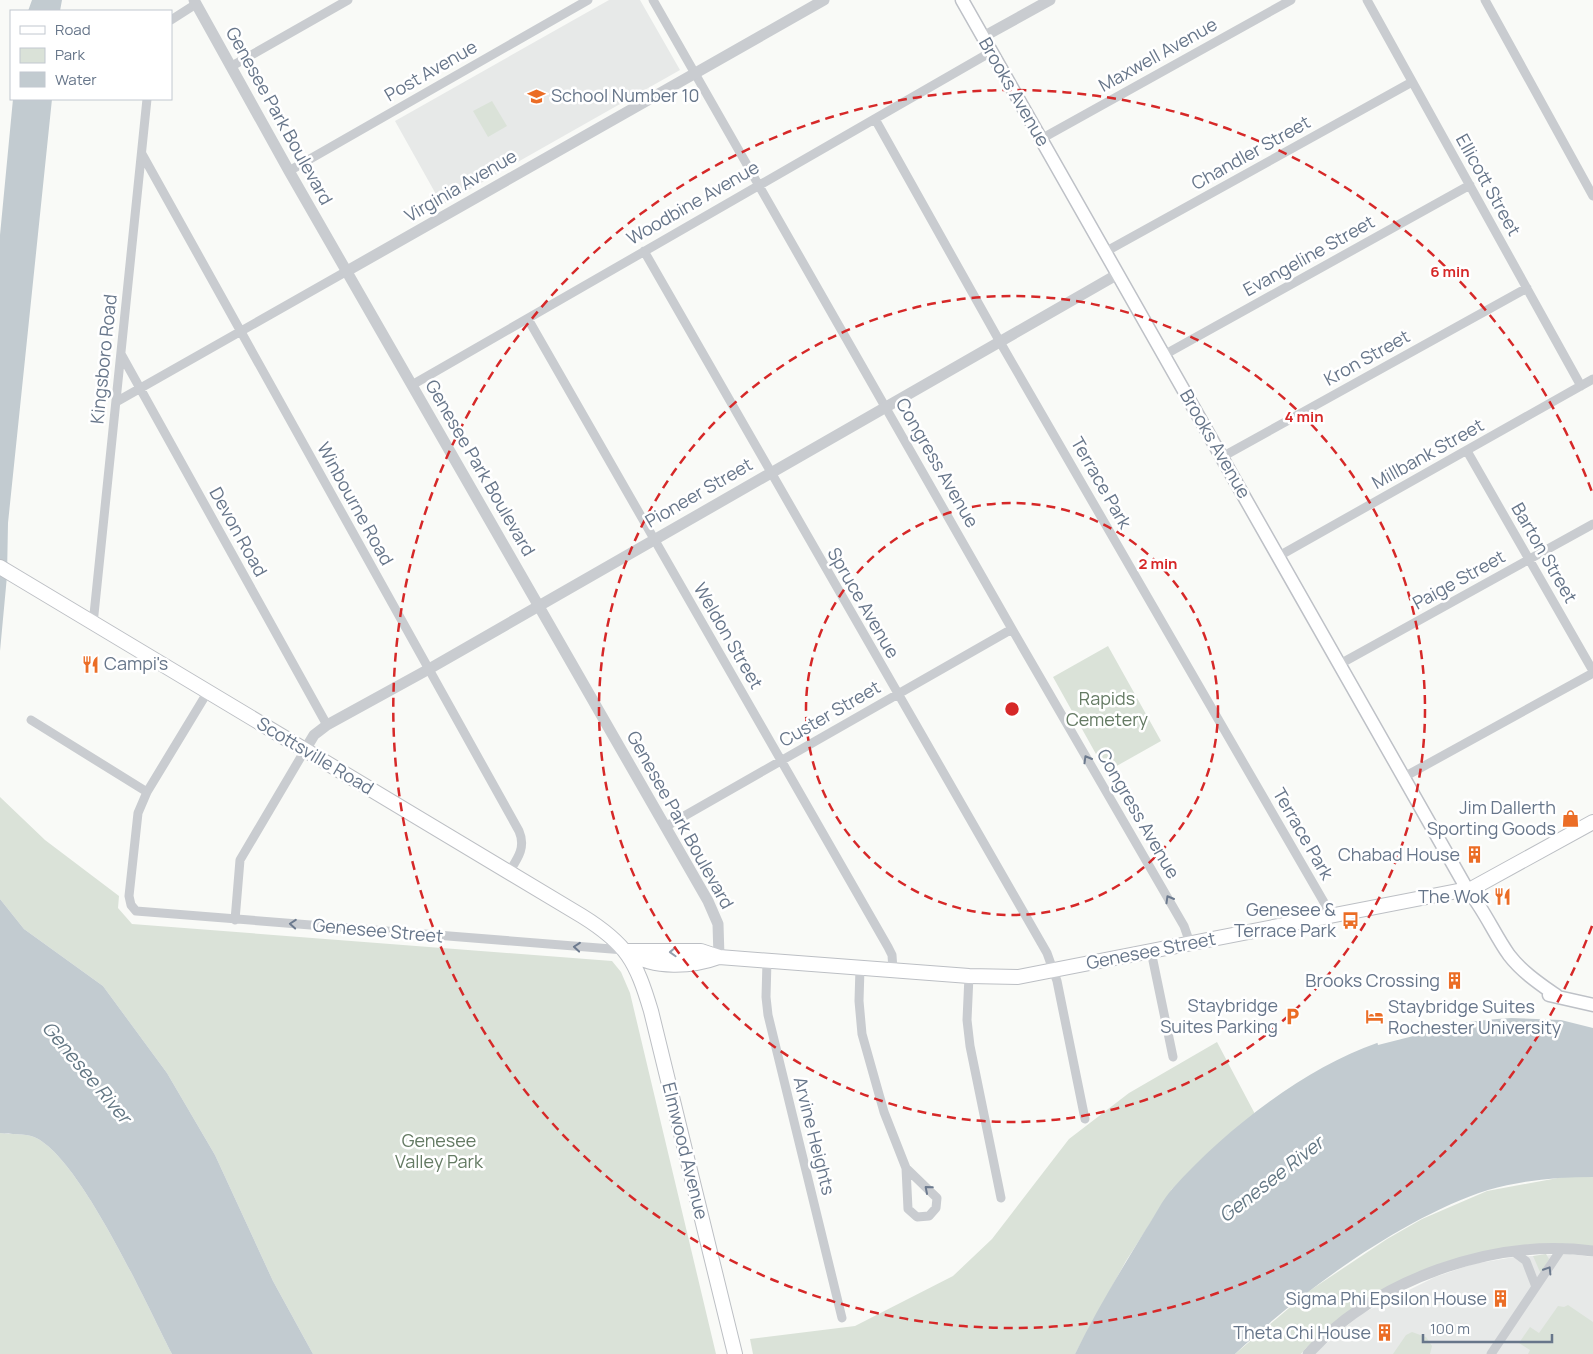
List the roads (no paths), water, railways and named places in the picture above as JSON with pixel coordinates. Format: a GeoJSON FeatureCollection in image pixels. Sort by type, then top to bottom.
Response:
{"type":"FeatureCollection","features":[{"type":"Feature","properties":{"kind":"main road","name":"Brooks Avenue"},"geometry":{"type":"LineString","coordinates":[[962,0],[1467,889],[1515,962],[1533,979],[1557,996],[1593,1005]]}},
{"type":"Feature","properties":{"kind":"main road","name":"Scottsville Road"},"geometry":{"type":"LineString","coordinates":[[0,567],[207,693],[597,925],[626,951]]}},
{"type":"Feature","properties":{"kind":"main road","name":"Genesee Street"},"geometry":{"type":"LineString","coordinates":[[626,951],[701,951],[718,957],[1010,978],[1467,889],[1479,885],[1593,822]]}},
{"type":"Feature","properties":{"kind":"main road","name":"Elmwood Avenue"},"geometry":{"type":"LineString","coordinates":[[626,951],[638,971],[651,1011],[735,1354]]}},
{"type":"Feature","properties":{"kind":"street"},"geometry":{"type":"LineString","coordinates":[[232,66],[348,0]]}},
{"type":"Feature","properties":{"kind":"street","name":"Post Avenue"},"geometry":{"type":"LineString","coordinates":[[289,170],[588,0]]}},
{"type":"Feature","properties":{"kind":"street","name":"Congress Avenue"},"geometry":{"type":"LineString","coordinates":[[653,0],[1012,630],[1184,926],[1190,943]]}},
{"type":"Feature","properties":{"kind":"street","name":"Virginia Avenue"},"geometry":{"type":"LineString","coordinates":[[116,402],[824,0]]}},
{"type":"Feature","properties":{"kind":"street"},"geometry":{"type":"LineString","coordinates":[[983,37],[1050,0]]}},
{"type":"Feature","properties":{"kind":"street","name":"Maxwell Avenue"},"geometry":{"type":"LineString","coordinates":[[1041,138],[1290,0]]}},
{"type":"Feature","properties":{"kind":"street","name":"Ellicott Street"},"geometry":{"type":"LineString","coordinates":[[1367,0],[1581,386]]}},
{"type":"Feature","properties":{"kind":"street"},"geometry":{"type":"LineString","coordinates":[[1485,0],[1593,196]]}},
{"type":"Feature","properties":{"kind":"street"},"geometry":{"type":"LineString","coordinates":[[172,19],[195,2]]}},
{"type":"Feature","properties":{"kind":"street","name":"Genesee Park Boulevard"},"geometry":{"type":"LineString","coordinates":[[195,2],[715,915],[719,932],[718,957]]}},
{"type":"Feature","properties":{"kind":"street","name":"Woodbine Avenue"},"geometry":{"type":"LineString","coordinates":[[412,385],[991,52]]}},
{"type":"Feature","properties":{"kind":"street","name":"Chandler Street"},"geometry":{"type":"LineString","coordinates":[[1106,252],[1412,82]]}},
{"type":"Feature","properties":{"kind":"street","name":"Kingsboro Road"},"geometry":{"type":"LineString","coordinates":[[93,624],[147,100]]}},
{"type":"Feature","properties":{"kind":"street","name":"Terrace Park"},"geometry":{"type":"LineString","coordinates":[[875,119],[1000,342],[1323,900],[1329,915]]}},
{"type":"Feature","properties":{"kind":"street","name":"Winbourne Road"},"geometry":{"type":"LineString","coordinates":[[142,154],[521,836],[521,851],[510,872]]}},
{"type":"Feature","properties":{"kind":"street","name":"Evangeline Street"},"geometry":{"type":"LineString","coordinates":[[1164,355],[1470,185]]}},
{"type":"Feature","properties":{"kind":"street","name":"Spruce Avenue"},"geometry":{"type":"LineString","coordinates":[[644,251],[896,694],[1047,953],[1054,970],[1085,1119]]}},
{"type":"Feature","properties":{"kind":"street","name":"Pioneer Street"},"geometry":{"type":"LineString","coordinates":[[305,750],[314,735],[327,725],[429,669],[1118,274]]}},
{"type":"Feature","properties":{"kind":"street","name":"Kron Street"},"geometry":{"type":"LineString","coordinates":[[1222,457],[1527,288]]}},
{"type":"Feature","properties":{"kind":"street","name":"Weldon Street"},"geometry":{"type":"LineString","coordinates":[[528,319],[888,947],[892,955],[893,970]]}},
{"type":"Feature","properties":{"kind":"street","name":"Devon Road"},"geometry":{"type":"LineString","coordinates":[[121,354],[327,725]]}},
{"type":"Feature","properties":{"kind":"street","name":"Millbank Street"},"geometry":{"type":"LineString","coordinates":[[1278,556],[1593,379]]}},
{"type":"Feature","properties":{"kind":"street","name":"Barton Street"},"geometry":{"type":"LineString","coordinates":[[1467,451],[1593,672]]}},
{"type":"Feature","properties":{"kind":"street","name":"Paige Street"},"geometry":{"type":"LineString","coordinates":[[1340,664],[1593,524]]}},
{"type":"Feature","properties":{"kind":"street","name":"Custer Street"},"geometry":{"type":"LineString","coordinates":[[665,827],[896,694],[1012,630]]}},
{"type":"Feature","properties":{"kind":"street"},"geometry":{"type":"LineString","coordinates":[[1404,777],[1593,672]]}},
{"type":"Feature","properties":{"kind":"street"},"geometry":{"type":"LineString","coordinates":[[31,720],[147,792],[207,693]]}},
{"type":"Feature","properties":{"kind":"street"},"geometry":{"type":"LineString","coordinates":[[235,920],[240,860],[305,750]]}},
{"type":"Feature","properties":{"kind":"street","name":"Genesee Street"},"geometry":{"type":"LineString","coordinates":[[147,792],[138,813],[135,827],[129,896],[132,907],[142,912],[626,951]]}},
{"type":"Feature","properties":{"kind":"street"},"geometry":{"type":"LineString","coordinates":[[1151,950],[1173,1057]]}},
{"type":"Feature","properties":{"kind":"street","name":"Arvine Heights"},"geometry":{"type":"LineString","coordinates":[[767,961],[766,997],[768,1015],[842,1318]]}},
{"type":"Feature","properties":{"kind":"street"},"geometry":{"type":"LineString","coordinates":[[860,968],[859,1012],[864,1046],[887,1123],[906,1168],[908,1209],[917,1217],[929,1216],[936,1208],[936,1195],[906,1168]]}},
{"type":"Feature","properties":{"kind":"street"},"geometry":{"type":"LineString","coordinates":[[969,976],[967,1015],[970,1046],[1001,1198]]}},
{"type":"Feature","properties":{"kind":"street"},"geometry":{"type":"LineString","coordinates":[[1491,1354],[1562,1248]]}},
{"type":"Feature","properties":{"kind":"street"},"geometry":{"type":"LineString","coordinates":[[1308,1354],[1332,1331],[1357,1312],[1407,1284],[1463,1262],[1514,1252],[1562,1248],[1593,1252]]}},
{"type":"Feature","properties":{"kind":"street"},"geometry":{"type":"LineString","coordinates":[[1514,1252],[1526,1260],[1536,1287]]}},
{"type":"Feature","properties":{"kind":"water"},"geometry":{"type":"Polygon","coordinates":[[[32,0],[62,0],[60,10],[28,10],[32,0]]]}},
{"type":"Feature","properties":{"kind":"water"},"geometry":{"type":"Polygon","coordinates":[[[13,100],[52,100],[8,523],[7,576],[0,651],[0,235],[13,100]]]}},
{"type":"Feature","properties":{"kind":"water","name":"Genesee River"},"geometry":{"type":"Polygon","coordinates":[[[0,899],[24,929],[103,986],[167,1073],[215,1155],[273,1281],[313,1354],[172,1354],[111,1235],[71,1172],[52,1150],[34,1137],[0,1133],[0,899]]]}},
{"type":"Feature","properties":{"kind":"water","name":"Genesee River"},"geometry":{"type":"Polygon","coordinates":[[[1511,1018],[1561,1020],[1593,1028],[1593,1177],[1540,1180],[1488,1190],[1455,1202],[1422,1218],[1387,1238],[1321,1282],[1235,1354],[1075,1354],[1109,1291],[1169,1193],[1193,1166],[1241,1124],[1294,1085],[1322,1068],[1349,1054],[1377,1043],[1443,1026],[1511,1018]]]}},
{"type":"Feature","properties":{"kind":"place","name":"School Number 10"},"geometry":{"type":"Point","coordinates":[537,96]}},
{"type":"Feature","properties":{"kind":"place","name":"Campi's"},"geometry":{"type":"Point","coordinates":[90,664]}},
{"type":"Feature","properties":{"kind":"place","name":"Jim Dallerth Sporting Goods"},"geometry":{"type":"Point","coordinates":[1570,818]}},
{"type":"Feature","properties":{"kind":"place","name":"Chabad House"},"geometry":{"type":"Point","coordinates":[1474,855]}},
{"type":"Feature","properties":{"kind":"place","name":"The Wok"},"geometry":{"type":"Point","coordinates":[1503,897]}},
{"type":"Feature","properties":{"kind":"place","name":"Genesee & Terrace Park"},"geometry":{"type":"Point","coordinates":[1350,920]}},
{"type":"Feature","properties":{"kind":"place","name":"Brooks Crossing"},"geometry":{"type":"Point","coordinates":[1454,981]}},
{"type":"Feature","properties":{"kind":"place","name":"Staybridge Suites Parking"},"geometry":{"type":"Point","coordinates":[1292,1016]}},
{"type":"Feature","properties":{"kind":"place","name":"Staybridge Suites Rochester University"},"geometry":{"type":"Point","coordinates":[1374,1017]}},
{"type":"Feature","properties":{"kind":"place","name":"Sigma Phi Epsilon House"},"geometry":{"type":"Point","coordinates":[1501,1299]}},
{"type":"Feature","properties":{"kind":"place","name":"Theta Chi House"},"geometry":{"type":"Point","coordinates":[1385,1333]}},
{"type":"Feature","properties":{"kind":"park label","name":"Rapids Cemetery"},"geometry":{"type":"Point","coordinates":[1107,710]}},
{"type":"Feature","properties":{"kind":"park label","name":"Genesee Valley Park"},"geometry":{"type":"Point","coordinates":[439,1151]}}]}
